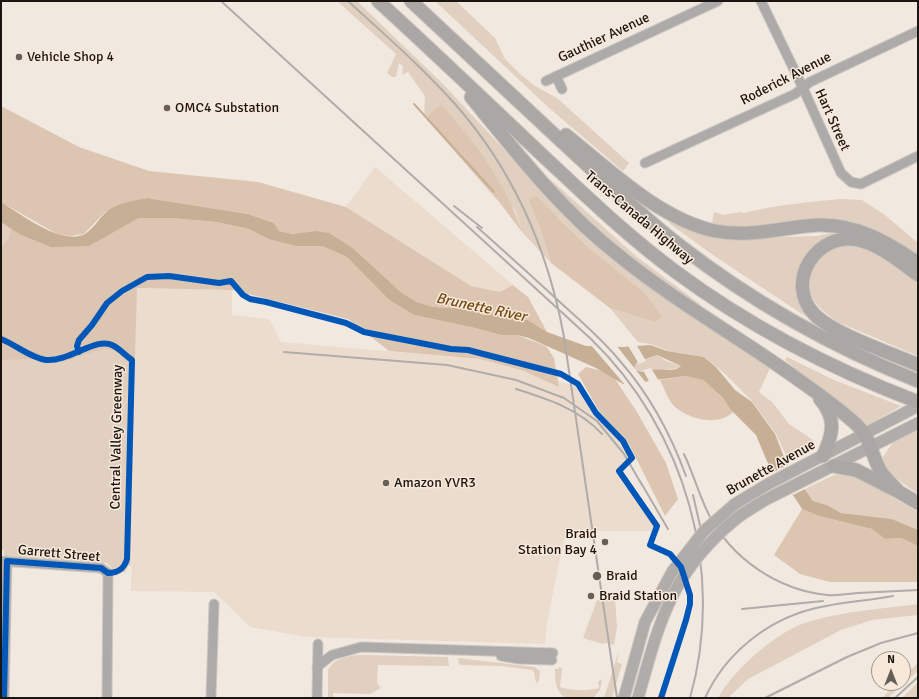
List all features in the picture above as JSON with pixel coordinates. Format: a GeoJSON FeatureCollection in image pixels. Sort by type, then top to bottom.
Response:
{"type":"FeatureCollection","features":[{"type":"Feature","properties":{"kind":"highway","name":"Trans-Canada Highway"},"geometry":{"type":"LineString","coordinates":[[378,1],[612,220],[686,280],[734,312],[782,341],[859,378],[918,402]]}},
{"type":"Feature","properties":{"kind":"highway","name":"Trans-Canada Highway"},"geometry":{"type":"LineString","coordinates":[[411,1],[625,201],[680,246],[714,271],[779,313],[863,357],[918,381]]}},
{"type":"Feature","properties":{"kind":"highway"},"geometry":{"type":"LineString","coordinates":[[436,54],[524,161],[590,232],[617,255],[669,292],[748,344],[813,390],[852,421],[865,435],[880,471],[900,492]]}},
{"type":"Feature","properties":{"kind":"highway"},"geometry":{"type":"LineString","coordinates":[[496,80],[653,203],[683,221],[710,230],[736,234],[768,232],[817,225],[848,228],[881,239],[918,263]]}},
{"type":"Feature","properties":{"kind":"highway"},"geometry":{"type":"LineString","coordinates":[[918,275],[872,244],[846,239],[835,241],[818,249],[807,264],[803,280],[808,304],[820,319],[836,329],[918,364]]}},
{"type":"Feature","properties":{"kind":"highway"},"geometry":{"type":"LineString","coordinates":[[813,390],[827,408],[832,424],[832,434],[823,456]]}},
{"type":"Feature","properties":{"kind":"highway"},"geometry":{"type":"LineString","coordinates":[[834,466],[856,470],[900,492],[918,504]]}},
{"type":"Feature","properties":{"kind":"main road","name":"Brunette Avenue"},"geometry":{"type":"LineString","coordinates":[[624,698],[645,622],[672,572],[704,532],[735,504],[758,490],[918,406]]}},
{"type":"Feature","properties":{"kind":"main road","name":"Brunette Avenue"},"geometry":{"type":"LineString","coordinates":[[638,698],[654,639],[664,612],[680,582],[716,535],[741,514],[765,500],[916,424]]}},
{"type":"Feature","properties":{"kind":"street","name":"Gauthier Avenue"},"geometry":{"type":"LineString","coordinates":[[546,81],[718,1]]}},
{"type":"Feature","properties":{"kind":"street","name":"Hart Street"},"geometry":{"type":"LineString","coordinates":[[761,1],[803,88],[841,173],[851,182],[861,184],[918,156]]}},
{"type":"Feature","properties":{"kind":"street","name":"Roderick Avenue"},"geometry":{"type":"LineString","coordinates":[[645,163],[794,94],[810,82],[918,31]]}},
{"type":"Feature","properties":{"kind":"street"},"geometry":{"type":"LineString","coordinates":[[556,76],[562,89]]}},
{"type":"Feature","properties":{"kind":"street"},"geometry":{"type":"LineString","coordinates":[[4,561],[4,698]]}},
{"type":"Feature","properties":{"kind":"street","name":"Garrett Street"},"geometry":{"type":"LineString","coordinates":[[4,561],[100,568],[108,573],[108,698]]}},
{"type":"Feature","properties":{"kind":"street"},"geometry":{"type":"LineString","coordinates":[[211,698],[214,604]]}},
{"type":"Feature","properties":{"kind":"street"},"geometry":{"type":"LineString","coordinates":[[317,698],[318,644]]}},
{"type":"Feature","properties":{"kind":"street"},"geometry":{"type":"LineString","coordinates":[[317,667],[332,655],[361,647],[462,650],[519,659],[553,656]]}},
{"type":"Feature","properties":{"kind":"shaded area"},"geometry":{"type":"Polygon","coordinates":[[[337,1],[357,1],[443,84],[586,237],[609,257],[770,368],[759,392],[772,402],[789,424],[813,440],[811,446],[793,456],[786,455],[776,434],[752,401],[724,373],[705,357],[669,351],[650,344],[638,342],[610,308],[654,322],[663,317],[644,292],[589,248],[559,218],[529,201],[540,228],[551,263],[522,232],[515,210],[429,114],[427,120],[424,116],[425,96],[408,72],[402,75],[403,67],[399,63],[396,77],[392,77],[387,73],[396,54],[337,1]]]}},
{"type":"Feature","properties":{"kind":"shaded area"},"geometry":{"type":"Polygon","coordinates":[[[435,1],[456,1],[495,38],[505,59],[519,73],[535,86],[557,98],[629,163],[623,171],[548,107],[435,1]]]}},
{"type":"Feature","properties":{"kind":"shaded area"},"geometry":{"type":"Polygon","coordinates":[[[441,105],[466,133],[489,164],[508,197],[522,232],[500,203],[427,120],[429,114],[441,105]]]}},
{"type":"Feature","properties":{"kind":"shaded area"},"geometry":{"type":"Polygon","coordinates":[[[1,106],[79,147],[149,171],[258,182],[346,207],[471,286],[500,292],[513,285],[528,297],[547,332],[528,320],[495,312],[496,315],[481,315],[476,309],[433,307],[417,302],[402,293],[354,249],[315,231],[294,234],[279,231],[274,223],[248,214],[147,198],[125,203],[105,212],[84,234],[70,236],[57,234],[1,202],[1,106]]]}},
{"type":"Feature","properties":{"kind":"shaded area"},"geometry":{"type":"Polygon","coordinates":[[[375,167],[513,285],[500,292],[471,286],[346,207],[375,167]]]}},
{"type":"Feature","properties":{"kind":"shaded area"},"geometry":{"type":"Polygon","coordinates":[[[550,179],[637,257],[700,304],[698,306],[614,247],[548,181],[550,179]]]}},
{"type":"Feature","properties":{"kind":"shaded area"},"geometry":{"type":"Polygon","coordinates":[[[536,196],[589,248],[644,292],[663,317],[654,322],[610,308],[551,263],[540,228],[529,201],[536,196]]]}},
{"type":"Feature","properties":{"kind":"shaded area"},"geometry":{"type":"Polygon","coordinates":[[[147,198],[248,214],[274,223],[279,231],[293,234],[315,231],[329,233],[354,249],[402,293],[417,302],[433,307],[476,309],[482,315],[495,315],[495,312],[528,320],[547,332],[586,346],[623,347],[650,345],[667,351],[704,357],[716,367],[735,390],[752,402],[775,434],[786,462],[813,501],[827,505],[841,513],[892,519],[918,530],[918,546],[901,538],[885,539],[872,529],[819,516],[802,509],[769,466],[756,435],[730,409],[723,398],[703,380],[685,376],[648,381],[639,385],[623,384],[596,368],[529,338],[517,335],[501,335],[414,315],[389,300],[347,257],[322,246],[295,246],[268,239],[249,229],[216,222],[171,218],[139,218],[89,246],[51,247],[19,234],[1,222],[1,202],[42,227],[65,236],[75,237],[88,232],[108,210],[113,207],[147,198]],[[657,355],[637,362],[634,368],[644,372],[674,369],[681,366],[657,355]]]}},
{"type":"Feature","properties":{"kind":"shaded area"},"geometry":{"type":"Polygon","coordinates":[[[841,199],[862,200],[885,215],[918,243],[918,256],[888,236],[864,226],[845,221],[740,228],[712,224],[714,212],[723,215],[740,212],[744,213],[780,206],[841,199]]]}},
{"type":"Feature","properties":{"kind":"shaded area"},"geometry":{"type":"Polygon","coordinates":[[[139,218],[171,218],[216,222],[249,229],[268,239],[295,246],[322,246],[347,257],[389,300],[414,315],[501,335],[517,335],[546,346],[554,358],[559,387],[524,371],[480,359],[389,351],[348,319],[232,290],[137,288],[135,357],[128,362],[113,350],[102,349],[65,361],[26,359],[1,360],[1,248],[9,238],[11,228],[19,234],[88,246],[139,218]]]}},
{"type":"Feature","properties":{"kind":"shaded area"},"geometry":{"type":"Polygon","coordinates":[[[671,220],[746,238],[818,236],[830,233],[838,234],[813,248],[802,263],[814,322],[713,255],[669,223],[671,220]]]}},
{"type":"Feature","properties":{"kind":"shaded area"},"geometry":{"type":"Polygon","coordinates":[[[1,221],[19,234],[136,288],[131,565],[128,566],[125,573],[123,572],[116,576],[115,572],[107,563],[4,556],[4,550],[1,549],[1,221]]]}},
{"type":"Feature","properties":{"kind":"shaded area"},"geometry":{"type":"Polygon","coordinates":[[[846,245],[875,254],[893,265],[918,284],[918,356],[838,322],[815,303],[809,289],[809,280],[815,263],[828,251],[846,245]]]}},
{"type":"Feature","properties":{"kind":"shaded area"},"geometry":{"type":"Polygon","coordinates":[[[136,288],[232,290],[232,315],[269,319],[281,342],[480,359],[576,386],[591,410],[623,444],[632,459],[618,469],[655,525],[654,531],[578,531],[570,534],[564,540],[547,622],[545,644],[307,637],[250,627],[214,592],[131,591],[136,288]]]}},
{"type":"Feature","properties":{"kind":"shaded area"},"geometry":{"type":"Polygon","coordinates":[[[657,355],[666,361],[681,366],[673,369],[652,371],[639,371],[634,368],[637,362],[657,355]]]}},
{"type":"Feature","properties":{"kind":"shaded area"},"geometry":{"type":"Polygon","coordinates":[[[787,357],[834,380],[901,406],[867,426],[860,424],[849,409],[827,394],[785,360],[787,357]]]}},
{"type":"Feature","properties":{"kind":"shaded area"},"geometry":{"type":"Polygon","coordinates":[[[586,367],[611,373],[637,412],[666,463],[678,499],[665,516],[629,444],[599,411],[578,374],[586,367]]]}},
{"type":"Feature","properties":{"kind":"shaded area"},"geometry":{"type":"Polygon","coordinates":[[[685,376],[703,380],[723,398],[730,409],[734,411],[721,419],[713,420],[697,418],[681,412],[670,401],[660,380],[685,376]]]}},
{"type":"Feature","properties":{"kind":"shaded area"},"geometry":{"type":"Polygon","coordinates":[[[918,428],[918,494],[889,473],[881,460],[893,442],[918,428]]]}},
{"type":"Feature","properties":{"kind":"shaded area"},"geometry":{"type":"Polygon","coordinates":[[[843,473],[860,478],[918,512],[918,530],[892,519],[841,513],[827,505],[813,501],[805,489],[834,475],[843,473]]]}},
{"type":"Feature","properties":{"kind":"shaded area"},"geometry":{"type":"Polygon","coordinates":[[[802,509],[819,516],[872,529],[885,539],[901,538],[918,546],[918,582],[830,582],[800,574],[774,555],[802,509]]]}},
{"type":"Feature","properties":{"kind":"shaded area"},"geometry":{"type":"Polygon","coordinates":[[[615,598],[617,627],[614,645],[607,643],[602,644],[583,638],[597,600],[615,598]]]}},
{"type":"Feature","properties":{"kind":"shaded area"},"geometry":{"type":"Polygon","coordinates":[[[918,604],[918,615],[872,620],[841,630],[748,679],[728,698],[718,698],[742,667],[764,647],[797,626],[810,621],[840,614],[918,604]]]}},
{"type":"Feature","properties":{"kind":"shaded area"},"geometry":{"type":"Polygon","coordinates":[[[619,650],[617,662],[622,664],[612,698],[603,698],[606,692],[619,650]]]}},
{"type":"Feature","properties":{"kind":"shaded area"},"geometry":{"type":"Polygon","coordinates":[[[365,655],[448,657],[449,666],[378,665],[377,683],[381,688],[370,694],[333,693],[333,698],[328,698],[328,670],[334,662],[344,658],[365,655]]]}},
{"type":"Feature","properties":{"kind":"shaded area"},"geometry":{"type":"Polygon","coordinates":[[[458,658],[535,667],[540,671],[539,681],[536,683],[534,672],[532,670],[500,666],[461,665],[459,664],[458,658]]]}},
{"type":"Feature","properties":{"kind":"shaded area"},"geometry":{"type":"Polygon","coordinates":[[[918,663],[918,671],[911,677],[911,670],[918,663]]]}},
{"type":"Feature","properties":{"kind":"shaded area"},"geometry":{"type":"Polygon","coordinates":[[[559,667],[562,668],[560,687],[575,690],[594,689],[599,688],[598,682],[602,679],[600,690],[593,698],[565,698],[557,688],[555,669],[558,669],[559,667]]]}},
{"type":"Feature","properties":{"kind":"shaded area"},"geometry":{"type":"Polygon","coordinates":[[[918,682],[918,698],[902,698],[909,691],[911,691],[911,689],[918,682]]]}},
{"type":"Feature","properties":{"kind":"shaded area"},"geometry":{"type":"Polygon","coordinates":[[[889,691],[896,691],[888,698],[882,698],[889,691]]]}},
{"type":"Feature","properties":{"kind":"pier"},"geometry":{"type":"Polygon","coordinates":[[[590,344],[616,345],[647,384],[639,387],[626,386],[590,344]]]}},
{"type":"Feature","properties":{"kind":"pier"},"geometry":{"type":"Polygon","coordinates":[[[627,344],[636,344],[646,361],[639,364],[627,344]]]}},
{"type":"Feature","properties":{"kind":"pier"},"geometry":{"type":"Polygon","coordinates":[[[651,368],[659,381],[650,383],[643,370],[651,368]]]}},
{"type":"Feature","properties":{"kind":"pier"},"geometry":{"type":"Polygon","coordinates":[[[789,464],[807,488],[791,496],[772,473],[789,464]]]}},
{"type":"Feature","properties":{"kind":"waterway"},"geometry":{"type":"LineString","coordinates":[[414,104],[494,192]]}},
{"type":"Feature","properties":{"kind":"railway"},"geometry":{"type":"LineString","coordinates":[[221,1],[591,339],[624,375],[651,416],[673,459],[689,505],[699,553],[703,601],[700,650],[690,698]]}},
{"type":"Feature","properties":{"kind":"railway"},"geometry":{"type":"LineString","coordinates":[[348,1],[429,77],[455,104],[476,130],[495,156],[511,184],[526,213],[538,242],[549,273],[564,337],[617,698]]}},
{"type":"Feature","properties":{"kind":"railway"},"geometry":{"type":"LineString","coordinates":[[454,206],[482,228]]}},
{"type":"Feature","properties":{"kind":"railway"},"geometry":{"type":"LineString","coordinates":[[477,227],[592,331],[631,374],[650,401],[666,430],[686,476]]}},
{"type":"Feature","properties":{"kind":"railway"},"geometry":{"type":"LineString","coordinates":[[284,352],[447,365],[516,380],[564,398],[597,421],[624,454],[642,485]]}},
{"type":"Feature","properties":{"kind":"railway"},"geometry":{"type":"LineString","coordinates":[[516,389],[551,401],[573,411],[593,425],[602,434]]}},
{"type":"Feature","properties":{"kind":"railway"},"geometry":{"type":"LineString","coordinates":[[684,454],[705,507],[719,531],[730,545],[758,570],[791,587],[827,595],[918,590]]}},
{"type":"Feature","properties":{"kind":"railway"},"geometry":{"type":"LineString","coordinates":[[640,481],[668,529]]}},
{"type":"Feature","properties":{"kind":"railway"},"geometry":{"type":"LineString","coordinates":[[693,495],[702,534]]}},
{"type":"Feature","properties":{"kind":"railway"},"geometry":{"type":"LineString","coordinates":[[705,698],[713,682],[736,654],[763,631],[779,622],[795,614],[812,609],[893,596]]}},
{"type":"Feature","properties":{"kind":"railway"},"geometry":{"type":"LineString","coordinates":[[742,609],[823,601]]}},
{"type":"Feature","properties":{"kind":"railway"},"geometry":{"type":"LineString","coordinates":[[765,698],[847,657],[881,643],[918,633]]}},
{"type":"Feature","properties":{"kind":"railway"},"geometry":{"type":"LineString","coordinates":[[895,698],[918,677]]}},
{"type":"Feature","properties":{"kind":"cycle path"},"geometry":{"type":"LineString","coordinates":[[79,352],[77,346],[79,340],[92,325],[107,303],[122,291],[147,277],[169,276],[219,283],[231,281],[243,295],[250,299],[346,323],[364,332],[451,349],[468,350],[561,374],[578,384],[596,413],[623,441],[632,458],[619,471],[657,526],[650,545],[670,554],[681,567],[690,595],[690,604],[686,620],[661,698]]}},
{"type":"Feature","properties":{"kind":"cycle path","name":"Central Valley Greenway"},"geometry":{"type":"LineString","coordinates":[[1,339],[35,357],[46,360],[55,360],[98,344],[106,343],[115,346],[132,360],[126,562],[120,570],[108,573],[101,568],[7,561],[4,698]]}},
{"type":"Feature","properties":{"kind":"place","name":"Vehicle Shop 4"},"geometry":{"type":"Point","coordinates":[19,57]}},
{"type":"Feature","properties":{"kind":"place","name":"OMC4 Substation"},"geometry":{"type":"Point","coordinates":[167,108]}},
{"type":"Feature","properties":{"kind":"place","name":"Amazon YVR3"},"geometry":{"type":"Point","coordinates":[386,483]}},
{"type":"Feature","properties":{"kind":"place","name":"Braid Station Bay 4"},"geometry":{"type":"Point","coordinates":[605,542]}},
{"type":"Feature","properties":{"kind":"place","name":"Braid"},"geometry":{"type":"Point","coordinates":[597,576]}},
{"type":"Feature","properties":{"kind":"place","name":"Braid Station"},"geometry":{"type":"Point","coordinates":[591,596]}},
{"type":"Feature","properties":{"kind":"water label","name":"Brunette River"},"geometry":{"type":"Point","coordinates":[481,308]}}]}
